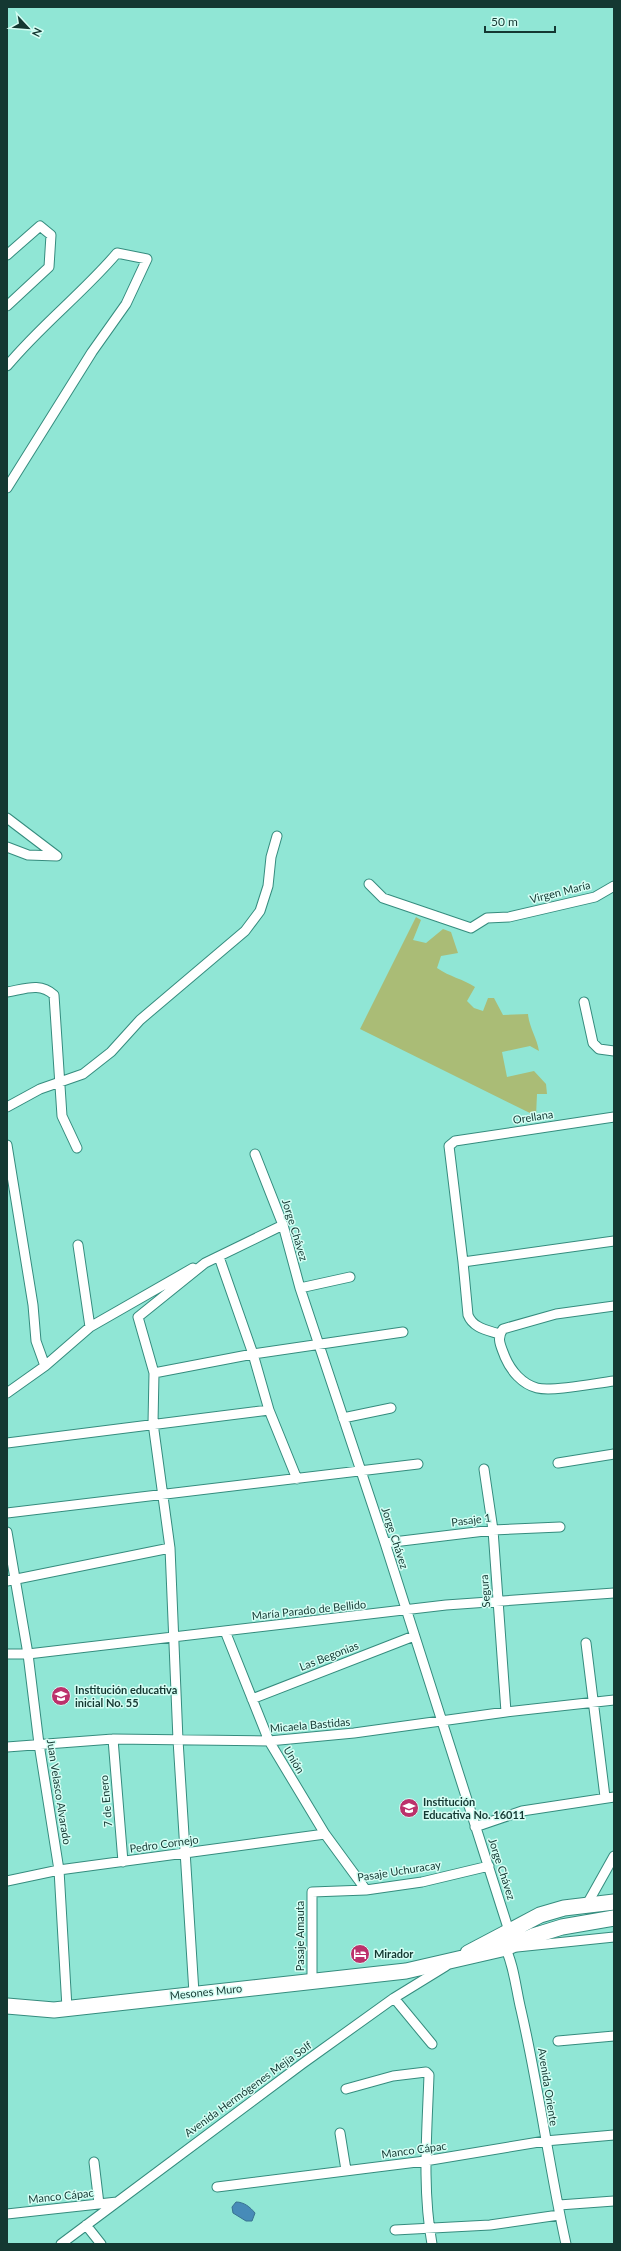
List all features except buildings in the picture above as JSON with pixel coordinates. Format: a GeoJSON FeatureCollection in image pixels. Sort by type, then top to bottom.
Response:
{"type":"FeatureCollection","features":[{"type":"Feature","properties":{"kind":"highway"},"geometry":{"type":"LineString","coordinates":[[504,1938],[540,1915],[564,1908],[614,1902]]}},
{"type":"Feature","properties":{"kind":"highway"},"geometry":{"type":"LineString","coordinates":[[504,1938],[533,1936],[562,1927],[614,1918]]}},
{"type":"Feature","properties":{"kind":"highway","name":"Mesones Muro"},"geometry":{"type":"LineString","coordinates":[[7,2006],[54,2010],[194,1993],[406,1971],[454,1962],[504,1938]]}},
{"type":"Feature","properties":{"kind":"street"},"geometry":{"type":"LineString","coordinates":[[7,255],[40,226],[51,235],[49,267],[7,306]]}},
{"type":"Feature","properties":{"kind":"street"},"geometry":{"type":"LineString","coordinates":[[7,366],[27,341],[94,280],[118,253],[147,259],[126,304],[92,352],[7,488]]}},
{"type":"Feature","properties":{"kind":"street"},"geometry":{"type":"LineString","coordinates":[[7,818],[57,856],[28,855],[7,847]]}},
{"type":"Feature","properties":{"kind":"street"},"geometry":{"type":"LineString","coordinates":[[7,1107],[40,1089],[61,1083],[83,1074],[111,1052],[140,1020],[245,931],[260,911],[268,886],[271,857],[277,836]]}},
{"type":"Feature","properties":{"kind":"street","name":"Virgen María"},"geometry":{"type":"LineString","coordinates":[[369,884],[383,898],[471,928],[487,918],[509,917],[594,898],[614,886]]}},
{"type":"Feature","properties":{"kind":"street"},"geometry":{"type":"LineString","coordinates":[[7,992],[40,986],[48,989],[54,995],[62,1116],[77,1148]]}},
{"type":"Feature","properties":{"kind":"street"},"geometry":{"type":"LineString","coordinates":[[584,1002],[593,1042],[599,1049],[614,1051]]}},
{"type":"Feature","properties":{"kind":"street","name":"Orellana"},"geometry":{"type":"LineString","coordinates":[[462,1262],[449,1146],[455,1141],[614,1116]]}},
{"type":"Feature","properties":{"kind":"street"},"geometry":{"type":"LineString","coordinates":[[7,1145],[33,1305],[36,1340],[45,1366]]}},
{"type":"Feature","properties":{"kind":"street","name":"Jorge Chávez"},"geometry":{"type":"LineString","coordinates":[[255,1154],[283,1225],[300,1288],[442,1720],[488,1866],[504,1938]]}},
{"type":"Feature","properties":{"kind":"street"},"geometry":{"type":"LineString","coordinates":[[7,1393],[45,1366],[90,1327],[153,1289],[283,1225]]}},
{"type":"Feature","properties":{"kind":"street"},"geometry":{"type":"LineString","coordinates":[[499,1334],[477,1326],[471,1321],[468,1315],[462,1262],[614,1241]]}},
{"type":"Feature","properties":{"kind":"street"},"geometry":{"type":"LineString","coordinates":[[78,1245],[90,1327]]}},
{"type":"Feature","properties":{"kind":"street"},"geometry":{"type":"LineString","coordinates":[[219,1257],[253,1354],[269,1410],[297,1478]]}},
{"type":"Feature","properties":{"kind":"street"},"geometry":{"type":"LineString","coordinates":[[194,1993],[178,1740],[170,1548],[164,1493],[153,1423],[154,1373],[138,1318],[205,1263]]}},
{"type":"Feature","properties":{"kind":"street"},"geometry":{"type":"LineString","coordinates":[[300,1288],[350,1277]]}},
{"type":"Feature","properties":{"kind":"street"},"geometry":{"type":"LineString","coordinates":[[614,1306],[556,1314],[503,1329],[499,1334],[499,1342],[510,1368],[525,1382],[538,1388],[614,1381]]}},
{"type":"Feature","properties":{"kind":"street"},"geometry":{"type":"LineString","coordinates":[[154,1373],[253,1354],[403,1332]]}},
{"type":"Feature","properties":{"kind":"street"},"geometry":{"type":"LineString","coordinates":[[343,1418],[391,1408]]}},
{"type":"Feature","properties":{"kind":"street"},"geometry":{"type":"LineString","coordinates":[[7,1443],[153,1423],[269,1410]]}},
{"type":"Feature","properties":{"kind":"street"},"geometry":{"type":"LineString","coordinates":[[558,1463],[614,1454]]}},
{"type":"Feature","properties":{"kind":"street"},"geometry":{"type":"LineString","coordinates":[[7,1513],[164,1493],[418,1464]]}},
{"type":"Feature","properties":{"kind":"street","name":"Segura"},"geometry":{"type":"LineString","coordinates":[[484,1469],[493,1530],[506,1712]]}},
{"type":"Feature","properties":{"kind":"street","name":"Pasaje 1"},"geometry":{"type":"LineString","coordinates":[[385,1543],[493,1530],[560,1527]]}},
{"type":"Feature","properties":{"kind":"street","name":"Juan Velasco Alvarado"},"geometry":{"type":"LineString","coordinates":[[7,1532],[11,1580],[28,1654],[39,1744],[59,1870],[67,2008]]}},
{"type":"Feature","properties":{"kind":"street"},"geometry":{"type":"LineString","coordinates":[[11,1580],[170,1548]]}},
{"type":"Feature","properties":{"kind":"street","name":"María Parado de Bellido"},"geometry":{"type":"LineString","coordinates":[[7,1654],[28,1654],[406,1611],[446,1605],[498,1603],[614,1593]]}},
{"type":"Feature","properties":{"kind":"street","name":"Unión"},"geometry":{"type":"LineString","coordinates":[[225,1631],[269,1741],[325,1834],[366,1890]]}},
{"type":"Feature","properties":{"kind":"street","name":"Las Begonias"},"geometry":{"type":"LineString","coordinates":[[252,1699],[414,1636]]}},
{"type":"Feature","properties":{"kind":"street"},"geometry":{"type":"LineString","coordinates":[[475,1827],[522,1811],[610,1797],[586,1643]]}},
{"type":"Feature","properties":{"kind":"street","name":"Micaela Bastidas"},"geometry":{"type":"LineString","coordinates":[[7,1747],[113,1739],[269,1741],[354,1733],[442,1720],[614,1700]]}},
{"type":"Feature","properties":{"kind":"street","name":"7 de Enero"},"geometry":{"type":"LineString","coordinates":[[113,1739],[123,1862]]}},
{"type":"Feature","properties":{"kind":"street","name":"Pedro Cornejo"},"geometry":{"type":"LineString","coordinates":[[7,1881],[59,1870],[325,1834]]}},
{"type":"Feature","properties":{"kind":"street"},"geometry":{"type":"LineString","coordinates":[[586,1906],[614,1856]]}},
{"type":"Feature","properties":{"kind":"street","name":"Pasaje Uchuracay"},"geometry":{"type":"LineString","coordinates":[[312,1892],[366,1890],[422,1882],[488,1866]]}},
{"type":"Feature","properties":{"kind":"street","name":"Pasaje Amauta"},"geometry":{"type":"LineString","coordinates":[[312,1892],[312,1980]]}},
{"type":"Feature","properties":{"kind":"street"},"geometry":{"type":"LineString","coordinates":[[504,1938],[614,1938]]}},
{"type":"Feature","properties":{"kind":"street","name":"Avenida Oriente"},"geometry":{"type":"LineString","coordinates":[[504,1938],[529,2044],[545,2141],[566,2244]]}},
{"type":"Feature","properties":{"kind":"street","name":"Avenida Hermógenes Mejía Solf"},"geometry":{"type":"LineString","coordinates":[[61,2244],[202,2138],[394,1998],[454,1962]]}},
{"type":"Feature","properties":{"kind":"street"},"geometry":{"type":"LineString","coordinates":[[394,1998],[432,2044]]}},
{"type":"Feature","properties":{"kind":"street"},"geometry":{"type":"LineString","coordinates":[[558,2041],[614,2036]]}},
{"type":"Feature","properties":{"kind":"street"},"geometry":{"type":"LineString","coordinates":[[346,2089],[393,2076],[426,2072],[429,2075],[425,2161],[426,2203],[432,2244]]}},
{"type":"Feature","properties":{"kind":"street"},"geometry":{"type":"LineString","coordinates":[[340,2133],[346,2170]]}},
{"type":"Feature","properties":{"kind":"street","name":"Manco Cápac"},"geometry":{"type":"LineString","coordinates":[[217,2187],[425,2161],[545,2141],[614,2135]]}},
{"type":"Feature","properties":{"kind":"street"},"geometry":{"type":"LineString","coordinates":[[94,2162],[99,2204]]}},
{"type":"Feature","properties":{"kind":"street"},"geometry":{"type":"LineString","coordinates":[[558,2205],[614,2201]]}},
{"type":"Feature","properties":{"kind":"street","name":"Manco Cápac"},"geometry":{"type":"LineString","coordinates":[[7,2214],[118,2202]]}},
{"type":"Feature","properties":{"kind":"street"},"geometry":{"type":"LineString","coordinates":[[395,2230],[490,2225],[559,2215]]}},
{"type":"Feature","properties":{"kind":"street"},"geometry":{"type":"LineString","coordinates":[[86,2225],[101,2244]]}},
{"type":"Feature","properties":{"kind":"green space"},"geometry":{"type":"Polygon","coordinates":[[[416,917],[421,920],[413,940],[426,943],[443,929],[451,932],[458,953],[441,956],[437,968],[475,987],[467,1001],[474,1008],[483,1011],[488,998],[494,998],[503,1015],[528,1014],[539,1051],[530,1046],[502,1052],[507,1077],[534,1071],[546,1084],[547,1094],[537,1094],[536,1116],[360,1029],[416,917]]]}},
{"type":"Feature","properties":{"kind":"water"},"geometry":{"type":"Polygon","coordinates":[[[236,2202],[247,2205],[255,2213],[252,2221],[246,2221],[233,2213],[232,2207],[236,2202]]]}},
{"type":"Feature","properties":{"kind":"place","name":"Institución educativa inicial No. 55"},"geometry":{"type":"Point","coordinates":[61,1696]}},
{"type":"Feature","properties":{"kind":"place","name":"Institución Educativa No. 16011"},"geometry":{"type":"Point","coordinates":[409,1808]}},
{"type":"Feature","properties":{"kind":"place","name":"Mirador"},"geometry":{"type":"Point","coordinates":[360,1954]}}]}
